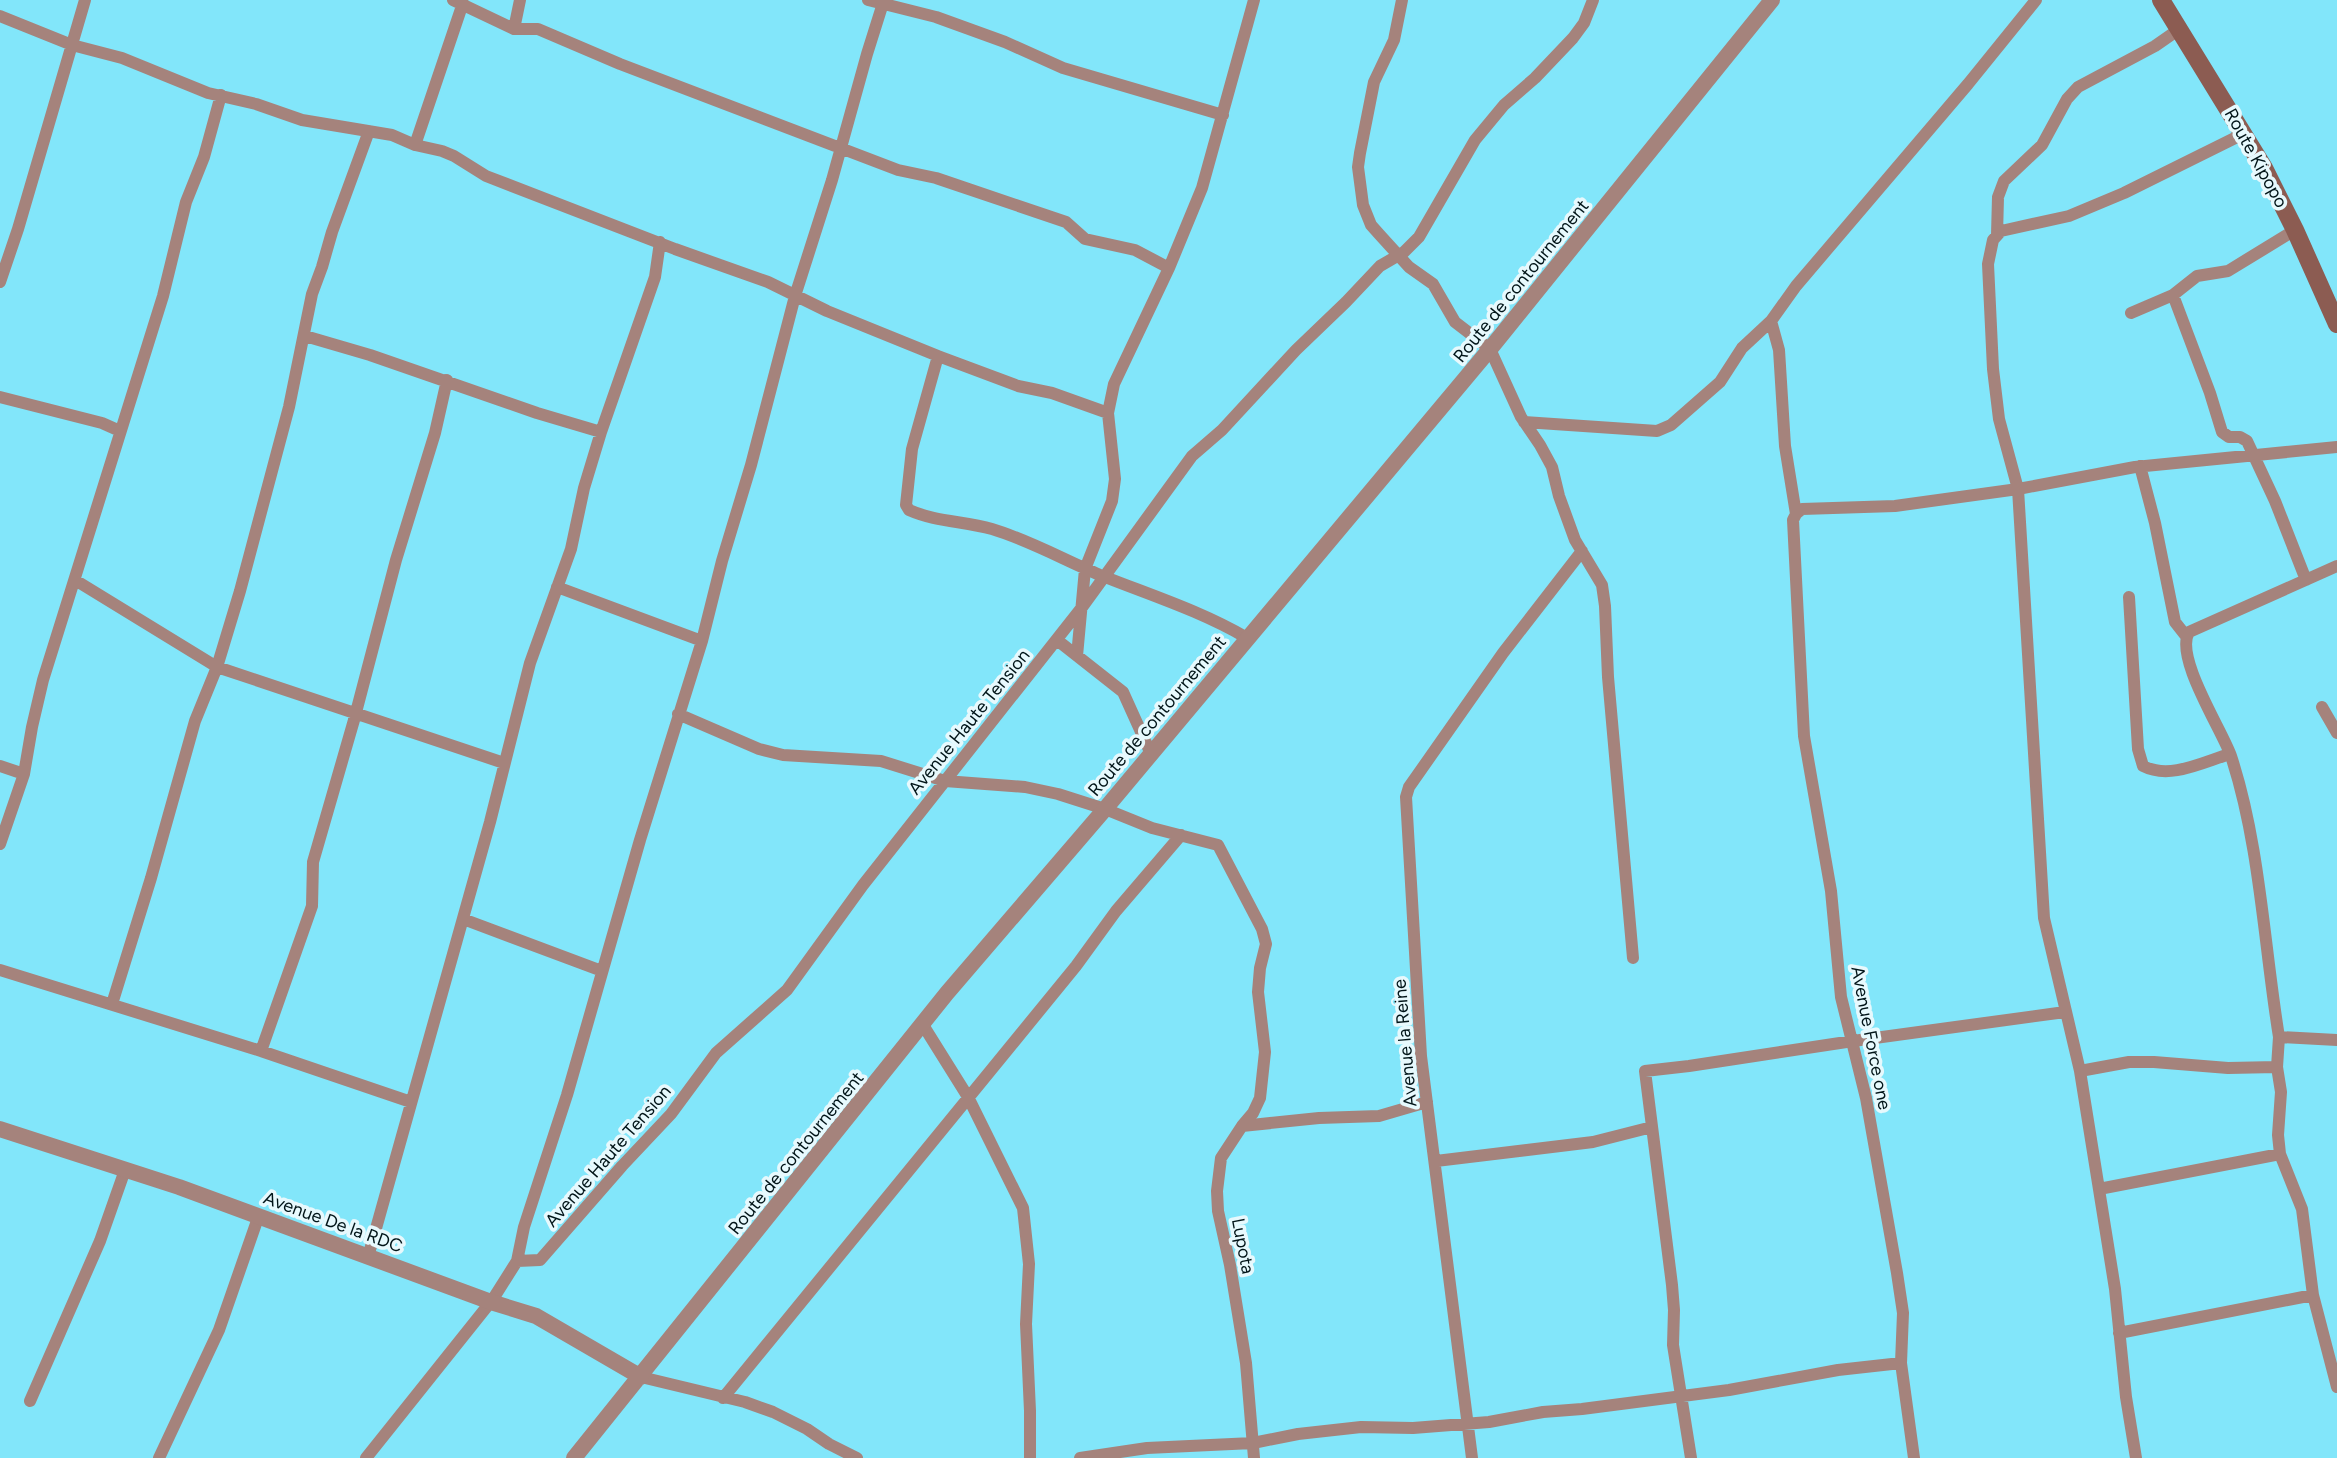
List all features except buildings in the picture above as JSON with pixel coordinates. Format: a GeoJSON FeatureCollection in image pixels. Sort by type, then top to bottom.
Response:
{"type":"FeatureCollection","features":[{"type":"Feature","properties":{"kind":"main road","name":"Route Kipopo"},"geometry":{"type":"LineString","coordinates":[[2161,0],[2264,168],[2333,300],[2337,324]]}},
{"type":"Feature","properties":{"kind":"street"},"geometry":{"type":"LineString","coordinates":[[0,282],[85,0]]}},
{"type":"Feature","properties":{"kind":"street"},"geometry":{"type":"LineString","coordinates":[[514,29],[520,0]]}},
{"type":"Feature","properties":{"kind":"street"},"geometry":{"type":"LineString","coordinates":[[869,0],[936,17],[1005,42],[1063,68],[1223,115]]}},
{"type":"Feature","properties":{"kind":"street"},"geometry":{"type":"LineString","coordinates":[[1077,656],[1085,569],[1112,501],[1115,479],[1108,413],[1114,384],[1169,268],[1202,188],[1254,0]]}},
{"type":"Feature","properties":{"kind":"street"},"geometry":{"type":"LineString","coordinates":[[1402,0],[1394,40],[1374,82],[1358,167],[1363,205],[1371,225],[1409,267],[1433,284],[1455,322],[1490,349],[1524,422],[1552,467],[1561,503],[1582,551],[1602,585],[1633,958]]}},
{"type":"Feature","properties":{"kind":"street","name":"Avenue Haute Tension"},"geometry":{"type":"LineString","coordinates":[[517,1261],[540,1260],[671,1114],[716,1053],[787,990],[863,886],[1058,640],[1159,498],[1197,450],[1222,430],[1296,350],[1380,266],[1419,237],[1451,177],[1480,133],[1573,38],[1584,23],[1594,0]]}},
{"type":"Feature","properties":{"kind":"street","name":"Route de contournement"},"geometry":{"type":"LineString","coordinates":[[574,1458],[947,993],[1490,349],[1772,0]]}},
{"type":"Feature","properties":{"kind":"street"},"geometry":{"type":"LineString","coordinates":[[1524,422],[1664,430],[1712,390],[1742,348],[1771,321],[1796,286],[1960,94],[2036,0]]}},
{"type":"Feature","properties":{"kind":"street"},"geometry":{"type":"LineString","coordinates":[[415,145],[458,1],[514,29],[538,29],[620,64],[898,170],[936,178],[1066,222],[1085,239],[1135,250],[1169,268]]}},
{"type":"Feature","properties":{"kind":"street"},"geometry":{"type":"LineString","coordinates":[[366,1458],[491,1302],[517,1261],[524,1227],[567,1095],[678,714],[702,641],[795,296],[883,2]]}},
{"type":"Feature","properties":{"kind":"street"},"geometry":{"type":"LineString","coordinates":[[0,16],[72,45],[122,58],[189,86],[302,120],[392,135],[454,156],[486,176],[768,282],[938,356],[1018,386],[1052,393],[1108,413]]}},
{"type":"Feature","properties":{"kind":"street"},"geometry":{"type":"LineString","coordinates":[[2136,1458],[2080,1071],[2044,918],[2018,489],[1998,419],[1989,264],[1990,250],[1997,235],[1998,197],[2004,181],[2042,145],[2067,99],[2078,88],[2155,46],[2178,30]]}},
{"type":"Feature","properties":{"kind":"street"},"geometry":{"type":"LineString","coordinates":[[0,844],[24,774],[43,680],[163,296],[190,189],[204,157],[221,95]]}},
{"type":"Feature","properties":{"kind":"street"},"geometry":{"type":"LineString","coordinates":[[112,1004],[195,721],[217,667],[277,455],[305,337],[312,294],[369,131]]}},
{"type":"Feature","properties":{"kind":"street"},"geometry":{"type":"LineString","coordinates":[[1997,235],[2007,228],[2050,222],[2091,207],[2243,134]]}},
{"type":"Feature","properties":{"kind":"street"},"geometry":{"type":"LineString","coordinates":[[2131,313],[2173,295],[2197,276],[2228,271],[2295,230]]}},
{"type":"Feature","properties":{"kind":"street"},"geometry":{"type":"LineString","coordinates":[[368,1257],[463,919],[530,663],[571,549],[584,488],[601,432],[655,277],[660,242]]}},
{"type":"Feature","properties":{"kind":"street"},"geometry":{"type":"LineString","coordinates":[[2173,295],[2222,432],[2229,437],[2244,438],[2275,501],[2306,580]]}},
{"type":"Feature","properties":{"kind":"street","name":"Avenue Force one"},"geometry":{"type":"LineString","coordinates":[[1771,321],[1779,350],[1785,446],[1796,514],[1793,520],[1795,582],[1804,736],[1830,891],[1841,997],[1866,1098],[1897,1273],[1903,1313],[1901,1363],[1914,1458]]}},
{"type":"Feature","properties":{"kind":"street"},"geometry":{"type":"LineString","coordinates":[[305,337],[447,380],[524,409],[601,432]]}},
{"type":"Feature","properties":{"kind":"street"},"geometry":{"type":"LineString","coordinates":[[938,356],[912,449],[907,481],[908,509],[941,521],[993,530],[1215,620],[1247,638]]}},
{"type":"Feature","properties":{"kind":"street"},"geometry":{"type":"LineString","coordinates":[[261,1051],[312,906],[313,862],[396,560],[436,430],[447,380]]}},
{"type":"Feature","properties":{"kind":"street"},"geometry":{"type":"LineString","coordinates":[[0,397],[120,431]]}},
{"type":"Feature","properties":{"kind":"street"},"geometry":{"type":"LineString","coordinates":[[1796,514],[1802,509],[1895,506],[2018,489],[2140,466],[2337,447]]}},
{"type":"Feature","properties":{"kind":"street"},"geometry":{"type":"LineString","coordinates":[[2140,466],[2155,523],[2175,622],[2186,636],[2190,664],[2197,685],[2230,754],[2251,840],[2279,1037],[2277,1068],[2281,1091],[2280,1154],[2302,1209],[2313,1295],[2337,1387]]}},
{"type":"Feature","properties":{"kind":"street","name":"Avenue la Reine"},"geometry":{"type":"LineString","coordinates":[[1472,1458],[1427,1102],[1414,952],[1406,797],[1409,787],[1503,653],[1582,551]]}},
{"type":"Feature","properties":{"kind":"street"},"geometry":{"type":"LineString","coordinates":[[2186,636],[2189,632],[2337,566]]}},
{"type":"Feature","properties":{"kind":"street"},"geometry":{"type":"LineString","coordinates":[[75,580],[217,667],[504,763]]}},
{"type":"Feature","properties":{"kind":"street"},"geometry":{"type":"LineString","coordinates":[[557,587],[702,641]]}},
{"type":"Feature","properties":{"kind":"street"},"geometry":{"type":"LineString","coordinates":[[2129,597],[2138,748],[2143,766],[2154,772],[2167,773],[2230,754]]}},
{"type":"Feature","properties":{"kind":"street"},"geometry":{"type":"LineString","coordinates":[[1058,640],[1124,692],[1151,754]]}},
{"type":"Feature","properties":{"kind":"street"},"geometry":{"type":"LineString","coordinates":[[2322,707],[2337,733]]}},
{"type":"Feature","properties":{"kind":"street","name":"Lupota"},"geometry":{"type":"LineString","coordinates":[[678,714],[759,749],[783,755],[881,761],[945,781],[1024,787],[1058,794],[1105,808],[1139,824],[1218,845],[1262,929],[1266,944],[1258,992],[1265,1052],[1259,1098],[1254,1113],[1242,1126],[1222,1158],[1218,1168],[1217,1191],[1218,1210],[1246,1363],[1254,1458]]}},
{"type":"Feature","properties":{"kind":"street"},"geometry":{"type":"LineString","coordinates":[[0,766],[24,774]]}},
{"type":"Feature","properties":{"kind":"street"},"geometry":{"type":"LineString","coordinates":[[723,1398],[1076,966],[1116,911],[1181,835]]}},
{"type":"Feature","properties":{"kind":"street"},"geometry":{"type":"LineString","coordinates":[[463,919],[602,971]]}},
{"type":"Feature","properties":{"kind":"street"},"geometry":{"type":"LineString","coordinates":[[0,970],[261,1051],[411,1102]]}},
{"type":"Feature","properties":{"kind":"street"},"geometry":{"type":"LineString","coordinates":[[1690,1458],[1673,1345],[1672,1285],[1645,1071],[2065,1012]]}},
{"type":"Feature","properties":{"kind":"street"},"geometry":{"type":"LineString","coordinates":[[923,1025],[968,1097],[1023,1208],[1029,1264],[1026,1325],[1030,1458]]}},
{"type":"Feature","properties":{"kind":"street"},"geometry":{"type":"LineString","coordinates":[[2279,1037],[2337,1040]]}},
{"type":"Feature","properties":{"kind":"street"},"geometry":{"type":"LineString","coordinates":[[2080,1071],[2129,1062],[2277,1068]]}},
{"type":"Feature","properties":{"kind":"street"},"geometry":{"type":"LineString","coordinates":[[1242,1126],[1319,1118],[1379,1116],[1427,1102]]}},
{"type":"Feature","properties":{"kind":"street"},"geometry":{"type":"LineString","coordinates":[[1436,1161],[1593,1142],[1652,1127]]}},
{"type":"Feature","properties":{"kind":"street","name":"Avenue De la RDC"},"geometry":{"type":"LineString","coordinates":[[0,1129],[259,1215],[491,1302],[536,1316],[641,1377]]}},
{"type":"Feature","properties":{"kind":"street"},"geometry":{"type":"LineString","coordinates":[[2099,1189],[2280,1154]]}},
{"type":"Feature","properties":{"kind":"street"},"geometry":{"type":"LineString","coordinates":[[30,1401],[100,1241],[125,1170]]}},
{"type":"Feature","properties":{"kind":"street"},"geometry":{"type":"LineString","coordinates":[[159,1458],[224,1317],[259,1215]]}},
{"type":"Feature","properties":{"kind":"street"},"geometry":{"type":"LineString","coordinates":[[2119,1333],[2313,1295]]}},
{"type":"Feature","properties":{"kind":"street"},"geometry":{"type":"LineString","coordinates":[[1080,1458],[1147,1448],[1253,1443],[1283,1436],[1348,1429],[1413,1428],[1489,1422],[1543,1412],[1682,1396],[1838,1370],[1901,1363]]}},
{"type":"Feature","properties":{"kind":"street"},"geometry":{"type":"LineString","coordinates":[[641,1377],[745,1402],[773,1412],[857,1458]]}}]}
